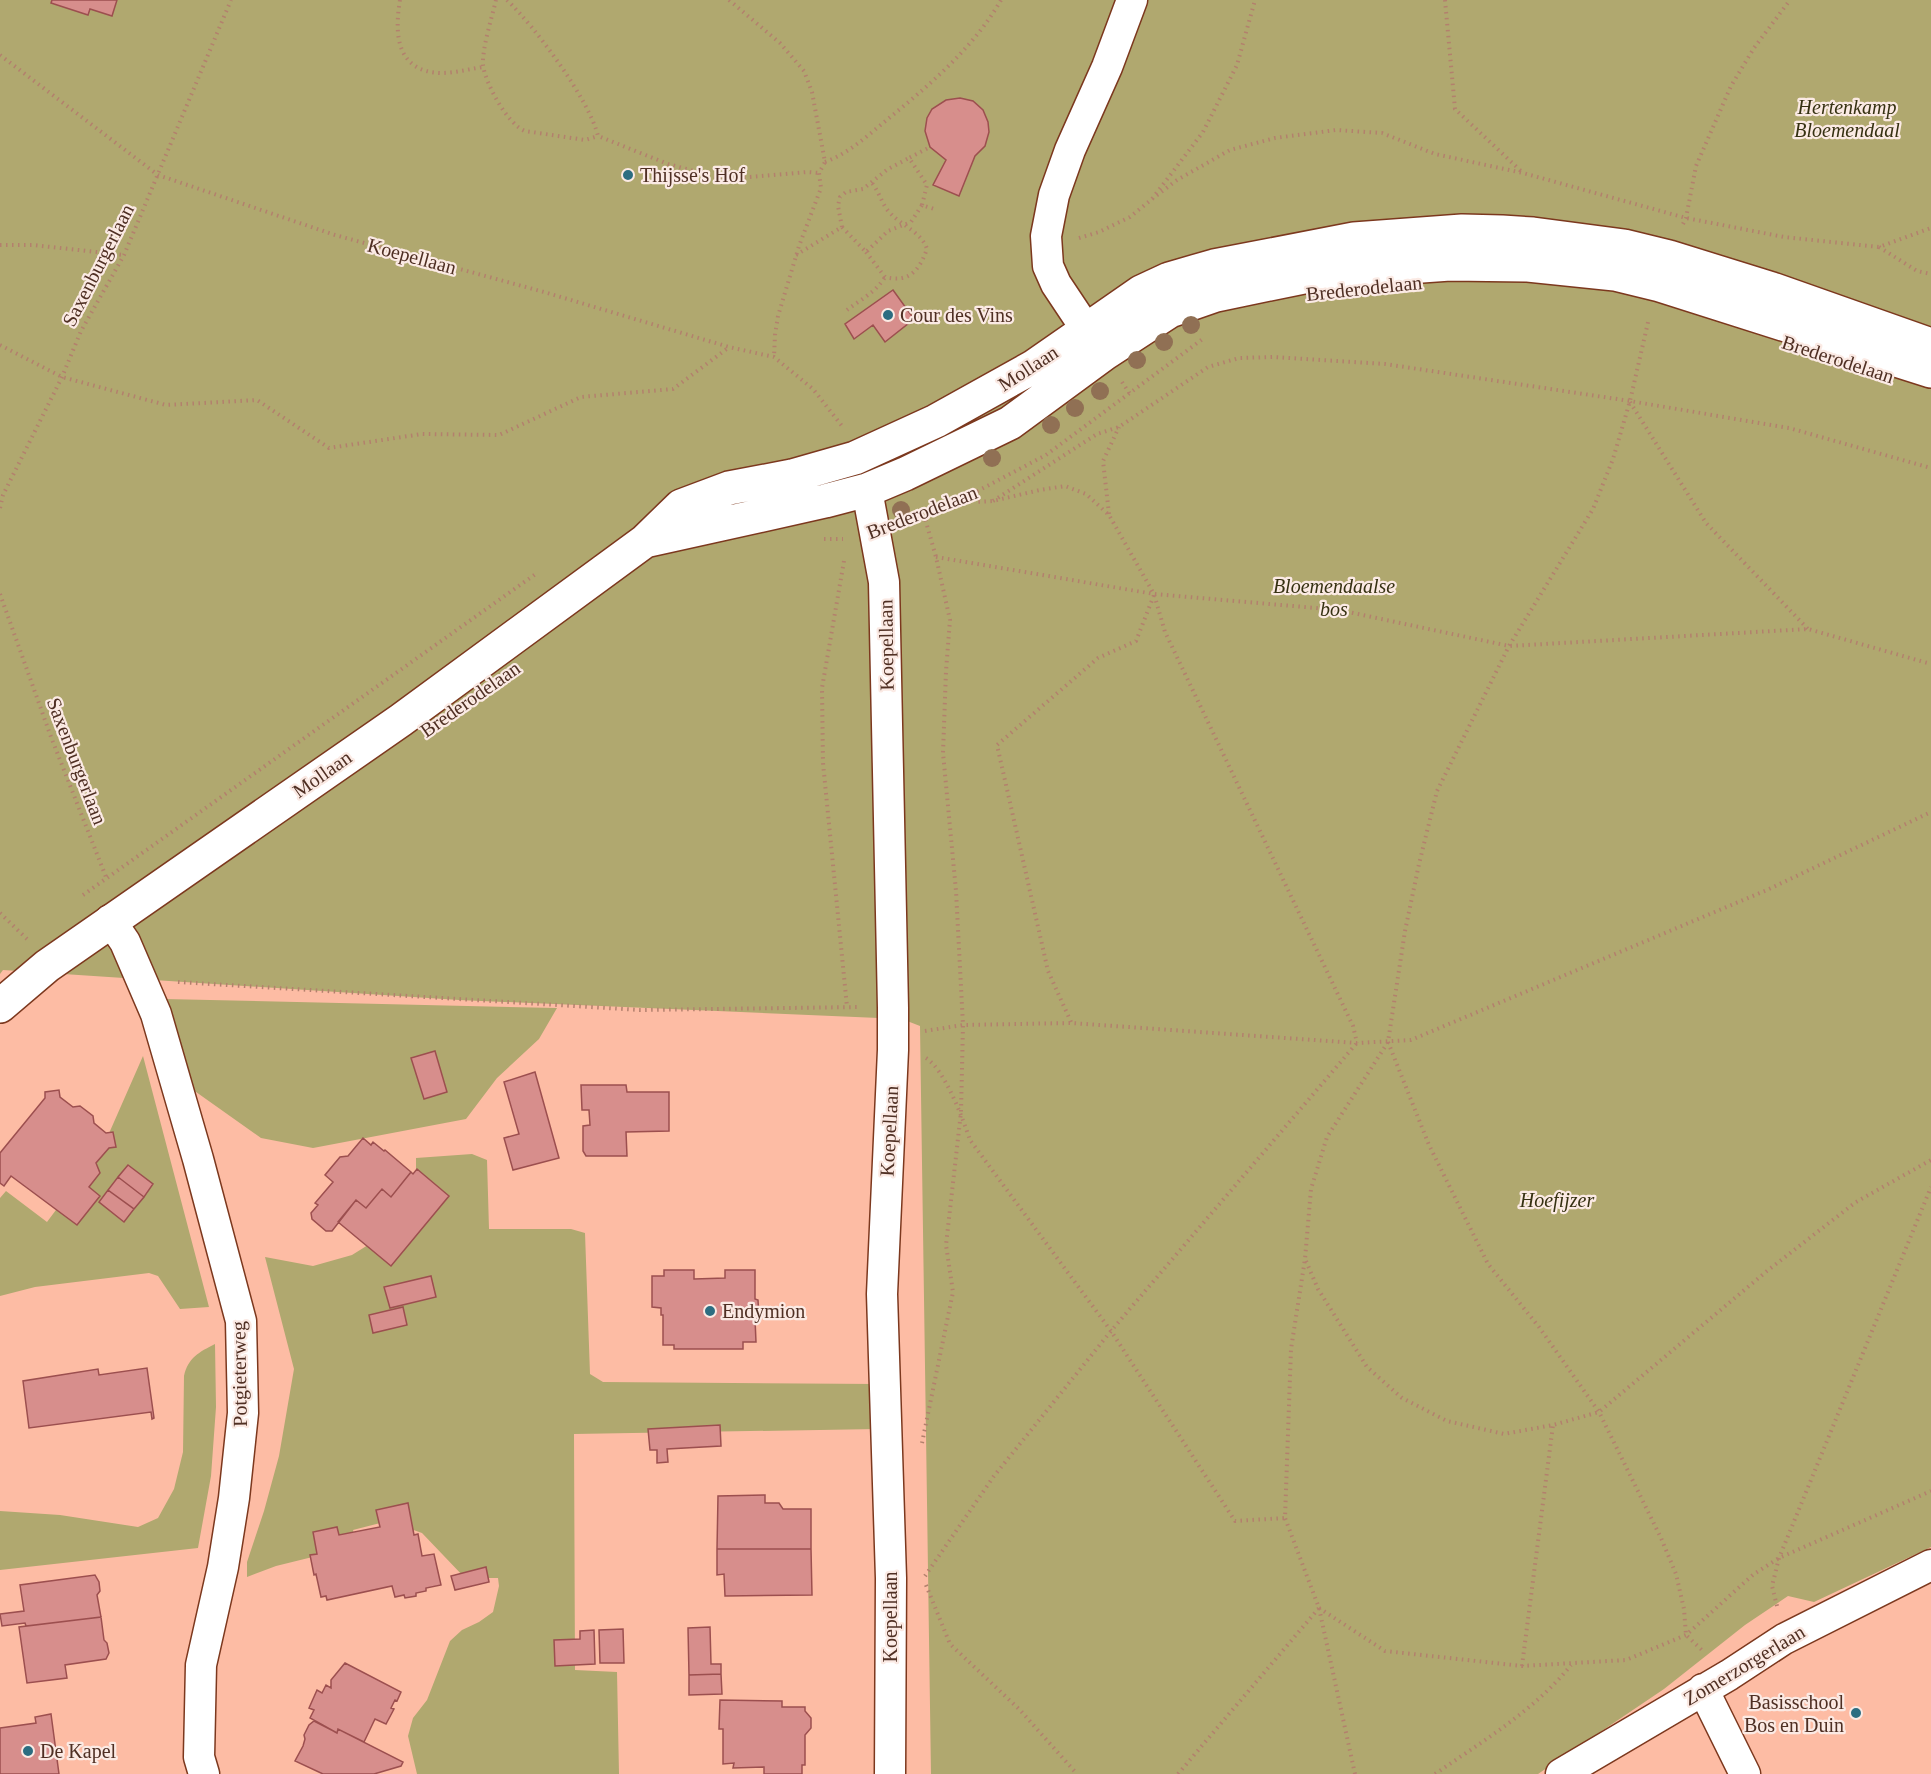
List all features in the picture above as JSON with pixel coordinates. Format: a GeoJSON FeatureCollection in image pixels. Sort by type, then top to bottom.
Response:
{"type":"FeatureCollection","features":[{"type":"Feature","properties":{"kind":"street"},"geometry":{"type":"LineString","coordinates":[[1095,341],[1056,284],[1048,266],[1046,249],[1054,195],[1070,150],[1107,67],[1132,0]]}},
{"type":"Feature","properties":{"kind":"street","name":"Brederodelaan"},"geometry":{"type":"LineString","coordinates":[[1095,341],[1199,300],[1323,273],[1450,264],[1528,265],[1615,274],[1664,271],[1772,289],[1931,345]]}},
{"type":"Feature","properties":{"kind":"street","name":"Brederodelaan"},"geometry":{"type":"LineString","coordinates":[[1664,271],[1931,371]]}},
{"type":"Feature","properties":{"kind":"street","name":"Mollaan"},"geometry":{"type":"LineString","coordinates":[[0,1006],[47,966],[119,914],[401,720],[645,541],[681,506],[729,488],[792,476],[855,458],[936,421],[1033,367],[1095,341]]}},
{"type":"Feature","properties":{"kind":"street","name":"Mollaan"},"geometry":{"type":"LineString","coordinates":[[645,541],[825,501],[867,490],[905,474],[1010,423],[1095,341]]}},
{"type":"Feature","properties":{"kind":"street"},"geometry":{"type":"LineString","coordinates":[[855,458],[867,490]]}},
{"type":"Feature","properties":{"kind":"street","name":"Koepellaan"},"geometry":{"type":"LineString","coordinates":[[867,490],[861,536],[884,582],[893,1031],[882,1294],[891,1578],[890,1774]]}},
{"type":"Feature","properties":{"kind":"street","name":"Potgieterweg"},"geometry":{"type":"LineString","coordinates":[[119,914],[125,942],[160,1025],[241,1321],[243,1413],[234,1498],[223,1568],[201,1665],[200,1757],[204,1774]]}},
{"type":"Feature","properties":{"kind":"street","name":"Zomerzorgerlaan"},"geometry":{"type":"LineString","coordinates":[[1561,1774],[1784,1639],[1931,1565]]}},
{"type":"Feature","properties":{"kind":"street"},"geometry":{"type":"LineString","coordinates":[[1703,1689],[1745,1774]]}},
{"type":"Feature","properties":{"kind":"path","name":"Saxenburgerlaan"},"geometry":{"type":"LineString","coordinates":[[0,508],[3,495],[62,377],[81,331],[124,255],[231,0]]}},
{"type":"Feature","properties":{"kind":"path"},"geometry":{"type":"LineString","coordinates":[[400,0],[398,18],[400,45],[404,56],[410,63],[425,70],[440,73],[483,67]]}},
{"type":"Feature","properties":{"kind":"path"},"geometry":{"type":"LineString","coordinates":[[496,0],[483,56],[483,67],[501,108],[518,128],[585,140],[598,136],[668,164],[716,177],[738,178],[808,172],[819,174]]}},
{"type":"Feature","properties":{"kind":"path"},"geometry":{"type":"LineString","coordinates":[[507,0],[526,18],[556,60],[582,101],[598,136]]}},
{"type":"Feature","properties":{"kind":"path"},"geometry":{"type":"LineString","coordinates":[[729,0],[780,43],[804,71],[812,92],[825,162],[819,174],[821,188],[796,255],[778,316],[774,357]]}},
{"type":"Feature","properties":{"kind":"path"},"geometry":{"type":"LineString","coordinates":[[825,162],[837,157],[862,140],[908,103],[946,68],[990,18],[1001,0]]}},
{"type":"Feature","properties":{"kind":"path"},"geometry":{"type":"LineString","coordinates":[[1152,199],[1203,132],[1237,65],[1255,0]]}},
{"type":"Feature","properties":{"kind":"path"},"geometry":{"type":"LineString","coordinates":[[1445,0],[1455,109],[1523,173]]}},
{"type":"Feature","properties":{"kind":"path"},"geometry":{"type":"LineString","coordinates":[[1355,1774],[1319,1608],[1285,1518],[1291,1349],[1305,1259],[1311,1189],[1327,1137],[1388,1042],[1405,931],[1437,792],[1509,646],[1593,508],[1613,459],[1630,401],[1654,299],[1679,229],[1686,218],[1696,166],[1731,86],[1754,48],[1790,0]]}},
{"type":"Feature","properties":{"kind":"path","name":"Koepellaan"},"geometry":{"type":"LineString","coordinates":[[0,55],[158,175],[335,235],[544,292],[729,347],[774,357],[813,389],[837,419]]}},
{"type":"Feature","properties":{"kind":"path"},"geometry":{"type":"LineString","coordinates":[[1046,249],[1131,218],[1177,180],[1230,150],[1275,138],[1336,130],[1382,134],[1435,154],[1523,173],[1686,218],[1784,237],[1879,247],[1931,228]]}},
{"type":"Feature","properties":{"kind":"path"},"geometry":{"type":"LineString","coordinates":[[872,183],[884,207],[926,244],[924,256],[915,272],[903,279],[885,277],[866,252],[842,227],[838,206],[840,197],[846,192],[863,189],[888,169],[930,147]]}},
{"type":"Feature","properties":{"kind":"path"},"geometry":{"type":"LineString","coordinates":[[866,252],[888,231],[910,222],[922,205],[927,185],[909,158]]}},
{"type":"Feature","properties":{"kind":"path"},"geometry":{"type":"LineString","coordinates":[[922,205],[933,209]]}},
{"type":"Feature","properties":{"kind":"path"},"geometry":{"type":"LineString","coordinates":[[796,255],[842,227]]}},
{"type":"Feature","properties":{"kind":"path"},"geometry":{"type":"LineString","coordinates":[[0,245],[33,245],[124,255]]}},
{"type":"Feature","properties":{"kind":"path"},"geometry":{"type":"LineString","coordinates":[[1879,247],[1917,271],[1931,274]]}},
{"type":"Feature","properties":{"kind":"path"},"geometry":{"type":"LineString","coordinates":[[847,310],[872,292],[885,277]]}},
{"type":"Feature","properties":{"kind":"path","name":"Brederodelaan"},"geometry":{"type":"LineString","coordinates":[[816,538],[861,536],[924,515],[970,495],[1046,455],[1208,335]]}},
{"type":"Feature","properties":{"kind":"path"},"geometry":{"type":"LineString","coordinates":[[0,345],[62,377],[166,405],[257,400],[329,448],[422,434],[499,435],[581,397],[673,389],[729,347]]}},
{"type":"Feature","properties":{"kind":"path"},"geometry":{"type":"LineString","coordinates":[[993,501],[1097,434],[1119,428],[1208,367],[1239,358],[1262,357],[1385,364],[1630,401],[1789,428],[1931,468]]}},
{"type":"Feature","properties":{"kind":"path"},"geometry":{"type":"LineString","coordinates":[[1630,401],[1706,523],[1808,629]]}},
{"type":"Feature","properties":{"kind":"path"},"geometry":{"type":"LineString","coordinates":[[1109,515],[1103,461],[1119,428]]}},
{"type":"Feature","properties":{"kind":"path"},"geometry":{"type":"LineString","coordinates":[[970,495],[975,502],[993,501],[1065,486],[1086,494],[1109,515],[1154,594],[1166,632],[1353,1026],[1357,1043]]}},
{"type":"Feature","properties":{"kind":"path"},"geometry":{"type":"LineString","coordinates":[[922,1453],[922,1442],[952,1292],[946,1245],[961,1112],[963,1025],[956,891],[944,753],[950,620],[924,515]]}},
{"type":"Feature","properties":{"kind":"path"},"geometry":{"type":"LineString","coordinates":[[847,1007],[823,763],[822,688],[861,536]]}},
{"type":"Feature","properties":{"kind":"path"},"geometry":{"type":"LineString","coordinates":[[936,557],[1154,594],[1339,610],[1509,646],[1808,629],[1931,664]]}},
{"type":"Feature","properties":{"kind":"path","name":"Saxenburgerlaan"},"geometry":{"type":"LineString","coordinates":[[0,594],[51,737],[119,914]]}},
{"type":"Feature","properties":{"kind":"path"},"geometry":{"type":"LineString","coordinates":[[1071,1023],[1048,970],[997,745],[1098,658],[1136,641],[1154,594]]}},
{"type":"Feature","properties":{"kind":"path"},"geometry":{"type":"LineString","coordinates":[[893,1031],[963,1025],[1071,1023],[1357,1043],[1411,1040],[1767,890],[1931,812]]}},
{"type":"Feature","properties":{"kind":"path"},"geometry":{"type":"LineString","coordinates":[[142,980],[640,1010],[847,1007],[893,1031],[936,1066],[961,1112],[970,1140],[1111,1330],[1235,1521],[1285,1518]]}},
{"type":"Feature","properties":{"kind":"path"},"geometry":{"type":"LineString","coordinates":[[1388,1042],[1429,1145],[1488,1264],[1539,1326],[1599,1412],[1661,1538],[1676,1574],[1684,1609],[1686,1635]]}},
{"type":"Feature","properties":{"kind":"path"},"geometry":{"type":"LineString","coordinates":[[923,1579],[994,1476],[1111,1330],[1357,1043]]}},
{"type":"Feature","properties":{"kind":"path"},"geometry":{"type":"LineString","coordinates":[[1305,1259],[1318,1289],[1367,1367],[1402,1398],[1447,1421],[1504,1434],[1553,1425],[1599,1412],[1767,1271],[1856,1202],[1931,1160]]}},
{"type":"Feature","properties":{"kind":"path"},"geometry":{"type":"LineString","coordinates":[[1784,1639],[1772,1586],[1779,1558],[1931,1187]]}},
{"type":"Feature","properties":{"kind":"path"},"geometry":{"type":"LineString","coordinates":[[1522,1666],[1553,1425]]}},
{"type":"Feature","properties":{"kind":"path"},"geometry":{"type":"LineString","coordinates":[[1319,1608],[1385,1651],[1522,1666],[1626,1660],[1686,1635],[1754,1574],[1779,1558],[1931,1491]]}},
{"type":"Feature","properties":{"kind":"path"},"geometry":{"type":"LineString","coordinates":[[923,1568],[923,1579],[950,1644],[1020,1710],[1077,1774]]}},
{"type":"Feature","properties":{"kind":"path"},"geometry":{"type":"LineString","coordinates":[[1178,1774],[1319,1608]]}},
{"type":"Feature","properties":{"kind":"path"},"geometry":{"type":"LineString","coordinates":[[1435,1774],[1513,1721],[1563,1676],[1572,1664]]}},
{"type":"Feature","properties":{"kind":"green space","name":"Bloemendaalse bos"},"geometry":{"type":"Polygon","coordinates":[[[0,0],[1931,0],[1931,1547],[1814,1602],[1788,1596],[1745,1625],[1664,1689],[1538,1774],[931,1774],[920,1026],[902,1019],[459,1000],[3,970],[0,974],[0,0]]]}},
{"type":"Feature","properties":{"kind":"green space"},"geometry":{"type":"Polygon","coordinates":[[[164,999],[557,1008],[539,1039],[497,1078],[466,1119],[313,1148],[261,1138],[189,1087],[164,999]]]}},
{"type":"Feature","properties":{"kind":"green space"},"geometry":{"type":"Polygon","coordinates":[[[143,1056],[209,1307],[180,1309],[158,1276],[149,1273],[35,1287],[0,1296],[0,1198],[6,1191],[47,1222],[103,1147],[143,1056]]]}},
{"type":"Feature","properties":{"kind":"green space"},"geometry":{"type":"Polygon","coordinates":[[[472,1154],[487,1160],[489,1229],[571,1229],[585,1233],[590,1374],[603,1382],[877,1384],[877,1429],[574,1434],[575,1670],[617,1672],[619,1774],[417,1774],[408,1736],[413,1718],[427,1700],[450,1641],[462,1630],[493,1612],[499,1586],[498,1578],[465,1578],[422,1533],[388,1521],[353,1530],[357,1546],[276,1566],[247,1577],[247,1562],[279,1456],[294,1369],[265,1257],[313,1266],[352,1255],[392,1230],[416,1200],[416,1158],[472,1154]]]}},
{"type":"Feature","properties":{"kind":"green space"},"geometry":{"type":"Polygon","coordinates":[[[215,1344],[216,1407],[211,1476],[198,1548],[0,1570],[0,1511],[60,1515],[138,1527],[158,1518],[174,1489],[183,1452],[184,1376],[195,1356],[215,1344]]]}},
{"type":"Feature","properties":{"kind":"building"},"geometry":{"type":"Polygon","coordinates":[[[52,0],[117,0],[112,16],[90,9],[88,15],[51,3],[52,0]]]}},
{"type":"Feature","properties":{"kind":"building"},"geometry":{"type":"Polygon","coordinates":[[[960,98],[973,101],[983,110],[989,132],[985,146],[975,156],[959,196],[933,185],[946,160],[930,147],[925,131],[927,118],[932,109],[946,100],[960,98]]]}},
{"type":"Feature","properties":{"kind":"building"},"geometry":{"type":"Polygon","coordinates":[[[893,290],[914,319],[885,342],[873,325],[854,339],[845,324],[893,290]]]}},
{"type":"Feature","properties":{"kind":"building"},"geometry":{"type":"Polygon","coordinates":[[[435,1051],[447,1092],[424,1099],[411,1058],[435,1051]]]}},
{"type":"Feature","properties":{"kind":"building"},"geometry":{"type":"Polygon","coordinates":[[[535,1072],[559,1158],[513,1170],[504,1138],[519,1134],[504,1082],[535,1072]]]}},
{"type":"Feature","properties":{"kind":"building"},"geometry":{"type":"Polygon","coordinates":[[[581,1085],[626,1085],[627,1092],[669,1092],[669,1131],[626,1132],[627,1156],[586,1156],[583,1151],[583,1126],[590,1125],[589,1110],[582,1110],[581,1085]]]}},
{"type":"Feature","properties":{"kind":"building"},"geometry":{"type":"Polygon","coordinates":[[[59,1090],[60,1097],[73,1107],[80,1106],[93,1116],[94,1123],[106,1133],[113,1132],[116,1147],[109,1148],[96,1163],[100,1173],[89,1187],[100,1196],[77,1225],[11,1176],[4,1186],[0,1183],[0,1153],[45,1098],[45,1092],[59,1090]]]}},
{"type":"Feature","properties":{"kind":"building"},"geometry":{"type":"Polygon","coordinates":[[[363,1138],[371,1145],[373,1142],[385,1150],[411,1172],[391,1197],[382,1189],[366,1208],[356,1200],[332,1231],[326,1231],[312,1219],[311,1213],[318,1205],[315,1203],[333,1182],[325,1175],[340,1157],[348,1156],[363,1138]]]}},
{"type":"Feature","properties":{"kind":"building"},"geometry":{"type":"Polygon","coordinates":[[[128,1165],[153,1184],[144,1197],[118,1177],[128,1165]]]}},
{"type":"Feature","properties":{"kind":"building"},"geometry":{"type":"Polygon","coordinates":[[[417,1169],[449,1196],[391,1266],[338,1222],[356,1200],[366,1208],[382,1189],[391,1197],[411,1172],[413,1174],[417,1169]]]}},
{"type":"Feature","properties":{"kind":"building"},"geometry":{"type":"Polygon","coordinates":[[[118,1177],[144,1197],[134,1209],[108,1190],[118,1177]]]}},
{"type":"Feature","properties":{"kind":"building"},"geometry":{"type":"Polygon","coordinates":[[[108,1190],[134,1209],[124,1222],[99,1202],[108,1190]]]}},
{"type":"Feature","properties":{"kind":"building","name":"Endymion"},"geometry":{"type":"Polygon","coordinates":[[[664,1270],[694,1270],[694,1279],[725,1278],[725,1270],[755,1270],[755,1299],[758,1300],[759,1318],[755,1319],[756,1342],[743,1342],[743,1349],[674,1349],[674,1345],[663,1345],[661,1308],[652,1307],[652,1276],[664,1276],[664,1270]]]}},
{"type":"Feature","properties":{"kind":"building"},"geometry":{"type":"Polygon","coordinates":[[[431,1276],[436,1297],[390,1308],[384,1287],[431,1276]]]}},
{"type":"Feature","properties":{"kind":"building"},"geometry":{"type":"Polygon","coordinates":[[[403,1307],[407,1325],[373,1333],[369,1315],[403,1307]]]}},
{"type":"Feature","properties":{"kind":"building"},"geometry":{"type":"Polygon","coordinates":[[[147,1368],[154,1418],[152,1419],[151,1412],[29,1428],[23,1381],[98,1369],[99,1375],[147,1368]]]}},
{"type":"Feature","properties":{"kind":"building"},"geometry":{"type":"Polygon","coordinates":[[[720,1425],[721,1446],[667,1449],[668,1462],[657,1463],[657,1450],[650,1450],[648,1429],[720,1425]]]}},
{"type":"Feature","properties":{"kind":"building"},"geometry":{"type":"Polygon","coordinates":[[[765,1495],[765,1503],[779,1503],[783,1509],[811,1509],[811,1549],[717,1549],[718,1496],[765,1495]]]}},
{"type":"Feature","properties":{"kind":"building"},"geometry":{"type":"Polygon","coordinates":[[[408,1503],[414,1535],[418,1534],[422,1556],[434,1554],[441,1585],[426,1588],[426,1591],[416,1593],[416,1596],[405,1598],[404,1595],[395,1597],[392,1586],[327,1600],[326,1596],[321,1597],[310,1555],[317,1554],[313,1532],[337,1527],[339,1535],[380,1527],[376,1510],[408,1503]]]}},
{"type":"Feature","properties":{"kind":"building"},"geometry":{"type":"Polygon","coordinates":[[[717,1549],[811,1549],[812,1595],[725,1596],[724,1574],[717,1575],[717,1549]]]}},
{"type":"Feature","properties":{"kind":"building"},"geometry":{"type":"Polygon","coordinates":[[[486,1567],[489,1582],[455,1590],[451,1576],[486,1567]]]}},
{"type":"Feature","properties":{"kind":"building"},"geometry":{"type":"Polygon","coordinates":[[[95,1575],[99,1582],[100,1591],[97,1595],[101,1617],[26,1626],[25,1623],[2,1626],[0,1614],[24,1611],[20,1585],[95,1575]]]}},
{"type":"Feature","properties":{"kind":"building"},"geometry":{"type":"Polygon","coordinates":[[[101,1617],[104,1640],[109,1653],[106,1659],[65,1665],[67,1678],[27,1683],[19,1627],[101,1617]]]}},
{"type":"Feature","properties":{"kind":"building"},"geometry":{"type":"Polygon","coordinates":[[[710,1627],[711,1664],[721,1664],[721,1674],[689,1675],[688,1628],[710,1627]]]}},
{"type":"Feature","properties":{"kind":"building"},"geometry":{"type":"Polygon","coordinates":[[[623,1629],[624,1663],[600,1663],[599,1630],[623,1629]]]}},
{"type":"Feature","properties":{"kind":"building"},"geometry":{"type":"Polygon","coordinates":[[[594,1630],[595,1664],[555,1666],[554,1640],[580,1639],[580,1631],[594,1630]]]}},
{"type":"Feature","properties":{"kind":"building"},"geometry":{"type":"Polygon","coordinates":[[[345,1663],[401,1692],[391,1708],[394,1709],[386,1724],[375,1719],[364,1742],[338,1729],[337,1733],[310,1718],[314,1710],[309,1708],[317,1690],[322,1693],[326,1685],[331,1688],[331,1680],[345,1663]]]}},
{"type":"Feature","properties":{"kind":"building"},"geometry":{"type":"Polygon","coordinates":[[[721,1674],[722,1694],[689,1695],[689,1675],[721,1674]]]}},
{"type":"Feature","properties":{"kind":"building"},"geometry":{"type":"Polygon","coordinates":[[[720,1700],[782,1701],[782,1707],[805,1707],[805,1711],[811,1718],[811,1728],[805,1735],[805,1765],[802,1765],[802,1774],[764,1774],[764,1767],[733,1768],[734,1763],[723,1764],[723,1729],[719,1729],[720,1700]]]}},
{"type":"Feature","properties":{"kind":"building","name":"De Kapel"},"geometry":{"type":"Polygon","coordinates":[[[51,1714],[59,1774],[0,1774],[0,1728],[36,1723],[35,1717],[51,1714]]]}},
{"type":"Feature","properties":{"kind":"building"},"geometry":{"type":"Polygon","coordinates":[[[314,1721],[337,1733],[338,1729],[403,1762],[401,1766],[374,1774],[323,1774],[295,1761],[303,1746],[304,1735],[314,1721]]]}},
{"type":"Feature","properties":{"kind":"place","name":"Thijsse's Hof"},"geometry":{"type":"Point","coordinates":[628,175]}},
{"type":"Feature","properties":{"kind":"place","name":"Cour des Vins"},"geometry":{"type":"Point","coordinates":[888,315]}},
{"type":"Feature","properties":{"kind":"place","name":"Endymion"},"geometry":{"type":"Point","coordinates":[710,1311]}},
{"type":"Feature","properties":{"kind":"place","name":"Basisschool Bos en Duin"},"geometry":{"type":"Point","coordinates":[1856,1713]}},
{"type":"Feature","properties":{"kind":"place","name":"De Kapel"},"geometry":{"type":"Point","coordinates":[28,1751]}},
{"type":"Feature","properties":{"kind":"park label","name":"Hertenkamp Bloemendaal"},"geometry":{"type":"Point","coordinates":[1847,118]}},
{"type":"Feature","properties":{"kind":"park label","name":"Hoefijzer"},"geometry":{"type":"Point","coordinates":[1557,1200]}}]}
